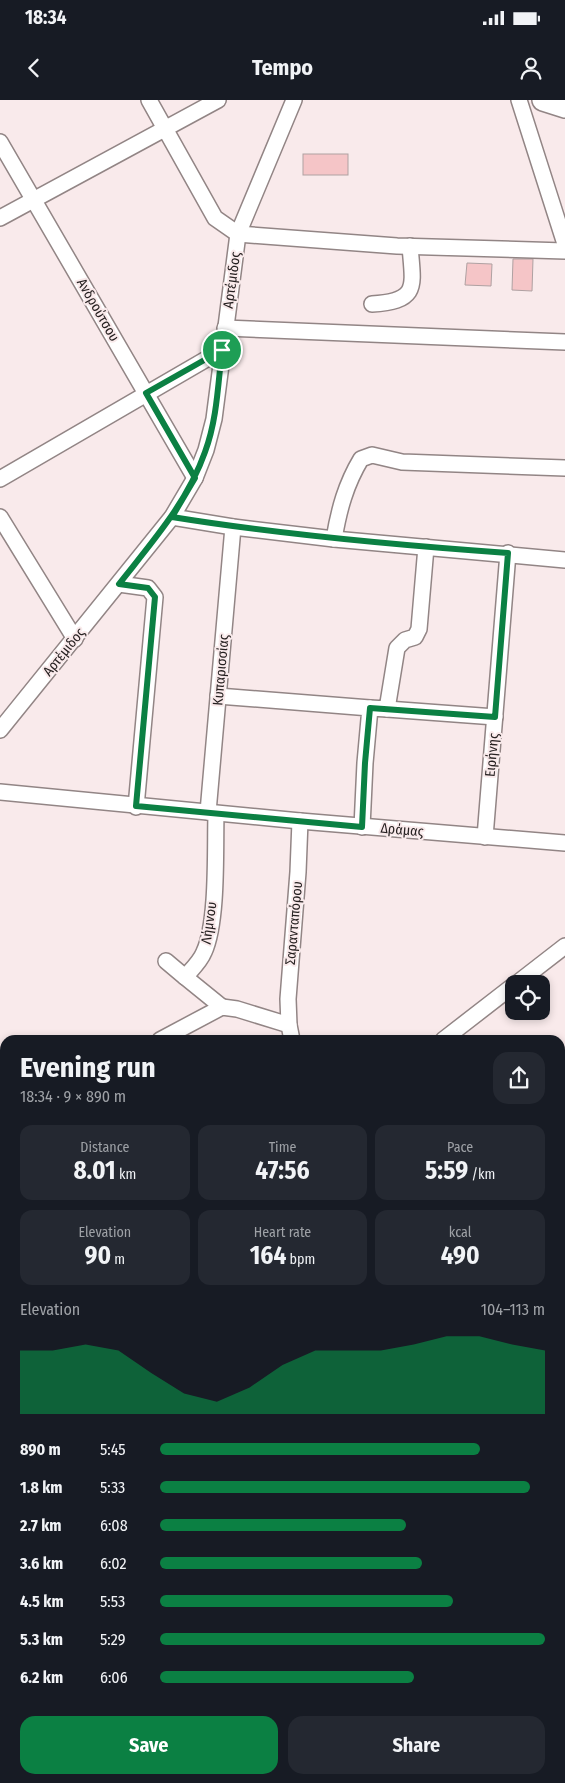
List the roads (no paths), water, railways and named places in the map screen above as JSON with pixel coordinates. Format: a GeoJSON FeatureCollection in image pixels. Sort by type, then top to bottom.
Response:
{"type":"FeatureCollection","features":[{"type":"Feature","properties":{"kind":"main road"},"geometry":{"type":"LineString","coordinates":[[543,100],[565,107]]}},
{"type":"Feature","properties":{"kind":"street"},"geometry":{"type":"LineString","coordinates":[[149,100],[167,129],[215,218],[238,234],[410,246],[565,251]]}},
{"type":"Feature","properties":{"kind":"street"},"geometry":{"type":"LineString","coordinates":[[0,218],[218,100]]}},
{"type":"Feature","properties":{"kind":"street","name":"Αρτέμιδος"},"geometry":{"type":"LineString","coordinates":[[0,730],[172,517],[195,478],[206,450],[214,419],[238,234],[294,100]]}},
{"type":"Feature","properties":{"kind":"street"},"geometry":{"type":"LineString","coordinates":[[519,100],[565,244]]}},
{"type":"Feature","properties":{"kind":"street","name":"Ανδρούτσου"},"geometry":{"type":"LineString","coordinates":[[0,142],[195,478]]}},
{"type":"Feature","properties":{"kind":"street"},"geometry":{"type":"LineString","coordinates":[[372,304],[400,299],[407,295],[413,287],[410,246]]}},
{"type":"Feature","properties":{"kind":"street"},"geometry":{"type":"LineString","coordinates":[[225,328],[565,342]]}},
{"type":"Feature","properties":{"kind":"street"},"geometry":{"type":"LineString","coordinates":[[0,479],[222,350]]}},
{"type":"Feature","properties":{"kind":"street"},"geometry":{"type":"LineString","coordinates":[[334,538],[339,507],[349,482],[361,459],[372,455],[402,462],[565,468]]}},
{"type":"Feature","properties":{"kind":"street"},"geometry":{"type":"LineString","coordinates":[[0,517],[75,639]]}},
{"type":"Feature","properties":{"kind":"street"},"geometry":{"type":"LineString","coordinates":[[172,517],[233,527],[565,560]]}},
{"type":"Feature","properties":{"kind":"street","name":"Κυπαρισσίας"},"geometry":{"type":"LineString","coordinates":[[212,813],[218,696],[233,527]]}},
{"type":"Feature","properties":{"kind":"street"},"geometry":{"type":"LineString","coordinates":[[386,709],[397,648],[405,640],[415,637],[420,628],[426,547]]}},
{"type":"Feature","properties":{"kind":"street","name":"Ειρήνης"},"geometry":{"type":"LineString","coordinates":[[485,837],[508,553]]}},
{"type":"Feature","properties":{"kind":"street"},"geometry":{"type":"LineString","coordinates":[[119,584],[148,588],[155,597],[136,806]]}},
{"type":"Feature","properties":{"kind":"street"},"geometry":{"type":"LineString","coordinates":[[218,696],[495,717]]}},
{"type":"Feature","properties":{"kind":"street"},"geometry":{"type":"LineString","coordinates":[[362,827],[370,708]]}},
{"type":"Feature","properties":{"kind":"street","name":"Δράμας"},"geometry":{"type":"LineString","coordinates":[[0,792],[300,822],[565,843]]}},
{"type":"Feature","properties":{"kind":"street","name":"Λήμνου"},"geometry":{"type":"LineString","coordinates":[[185,977],[200,961],[205,950],[211,919],[212,813]]}},
{"type":"Feature","properties":{"kind":"street","name":"Σαρανταπόρου"},"geometry":{"type":"LineString","coordinates":[[291,1035],[288,999],[300,822]]}},
{"type":"Feature","properties":{"kind":"street"},"geometry":{"type":"LineString","coordinates":[[528,975],[565,946]]}},
{"type":"Feature","properties":{"kind":"street"},"geometry":{"type":"LineString","coordinates":[[166,961],[222,1007],[237,1009],[289,1024]]}},
{"type":"Feature","properties":{"kind":"street"},"geometry":{"type":"LineString","coordinates":[[450,1035],[505,993]]}},
{"type":"Feature","properties":{"kind":"street"},"geometry":{"type":"LineString","coordinates":[[169,1035],[222,1007]]}}]}
